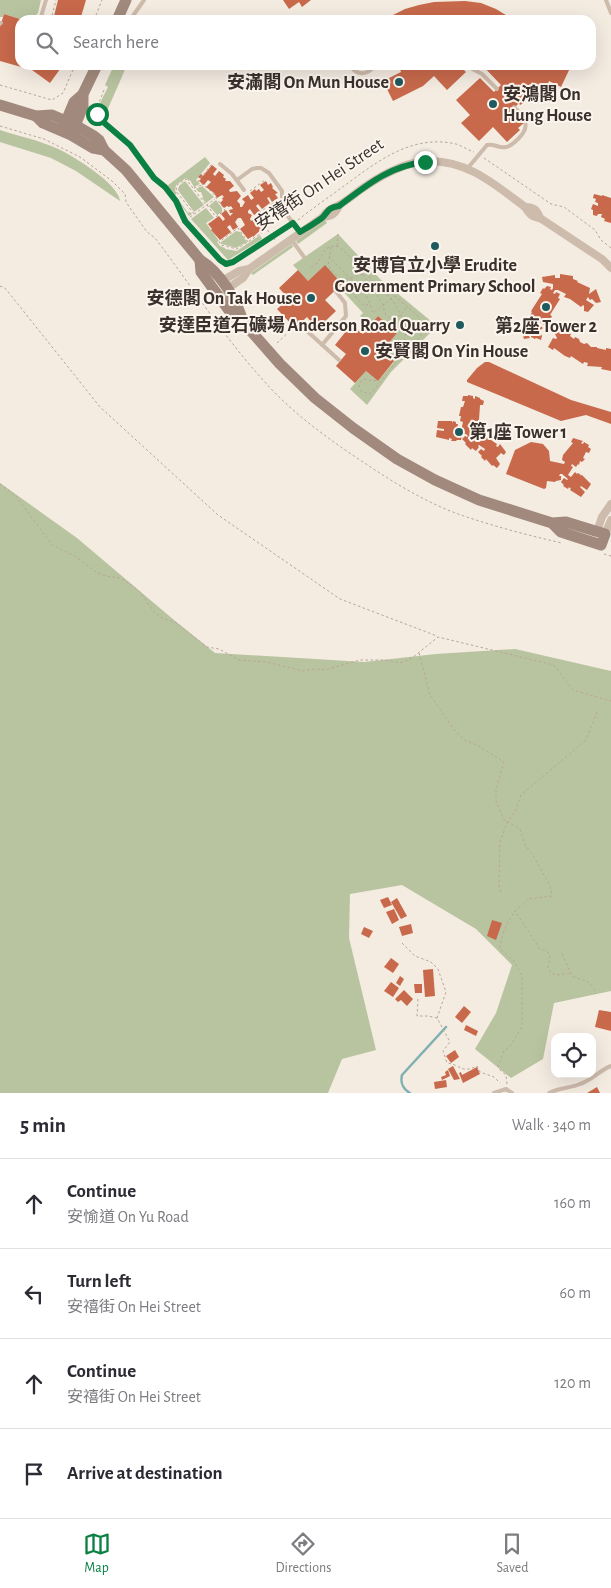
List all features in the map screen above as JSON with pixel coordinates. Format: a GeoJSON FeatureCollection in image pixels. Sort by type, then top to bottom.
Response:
{"type":"FeatureCollection","features":[{"type":"Feature","properties":{"kind":"street"},"geometry":{"type":"LineString","coordinates":[[119,15],[126,0]]}},
{"type":"Feature","properties":{"kind":"street"},"geometry":{"type":"LineString","coordinates":[[69,128],[83,106],[84,94],[95,70]]}},
{"type":"Feature","properties":{"kind":"street"},"geometry":{"type":"LineString","coordinates":[[0,105],[36,116],[47,114],[69,128],[99,140],[104,150],[126,170],[200,260],[210,266],[220,288],[237,304],[242,322],[280,364],[315,398],[353,428],[397,459],[435,480],[479,500],[552,523],[566,522],[603,539]]}},
{"type":"Feature","properties":{"kind":"street","name":"安禧街 On Hei Street"},"geometry":{"type":"LineString","coordinates":[[220,288],[239,271],[249,269],[323,217],[326,211],[332,207],[339,206],[387,172],[405,165],[436,162],[457,165],[476,173],[525,207],[528,213],[540,218],[611,268]]}},
{"type":"Feature","properties":{"kind":"street"},"geometry":{"type":"LineString","coordinates":[[603,539],[602,517],[611,504]]}},
{"type":"Feature","properties":{"kind":"street"},"geometry":{"type":"LineString","coordinates":[[603,539],[611,520]]}},
{"type":"Feature","properties":{"kind":"lane"},"geometry":{"type":"LineString","coordinates":[[42,15],[46,0]]}},
{"type":"Feature","properties":{"kind":"lane"},"geometry":{"type":"LineString","coordinates":[[134,15],[144,0]]}},
{"type":"Feature","properties":{"kind":"lane"},"geometry":{"type":"LineString","coordinates":[[606,0],[611,13]]}},
{"type":"Feature","properties":{"kind":"lane"},"geometry":{"type":"LineString","coordinates":[[354,70],[363,74],[371,70]]}},
{"type":"Feature","properties":{"kind":"lane"},"geometry":{"type":"LineString","coordinates":[[471,70],[482,74],[497,89]]}},
{"type":"Feature","properties":{"kind":"lane"},"geometry":{"type":"LineString","coordinates":[[467,169],[487,145],[493,144],[504,148],[511,146],[522,135],[526,128],[526,120],[514,108]]}},
{"type":"Feature","properties":{"kind":"lane"},"geometry":{"type":"LineString","coordinates":[[219,166],[232,174],[244,190]]}},
{"type":"Feature","properties":{"kind":"lane"},"geometry":{"type":"LineString","coordinates":[[236,180],[252,169],[266,170],[282,190],[282,208],[300,232]]}},
{"type":"Feature","properties":{"kind":"lane"},"geometry":{"type":"LineString","coordinates":[[291,239],[304,257]]}},
{"type":"Feature","properties":{"kind":"lane"},"geometry":{"type":"LineString","coordinates":[[322,345],[346,316],[345,303],[336,290]]}},
{"type":"Feature","properties":{"kind":"lane"},"geometry":{"type":"LineString","coordinates":[[307,331],[339,360]]}},
{"type":"Feature","properties":{"kind":"lane"},"geometry":{"type":"LineString","coordinates":[[549,1093],[582,1084],[611,1066]]}},
{"type":"Feature","properties":{"kind":"lane"},"geometry":{"type":"LineString","coordinates":[[494,1093],[506,1089],[512,1093]]}},
{"type":"Feature","properties":{"kind":"path"},"geometry":{"type":"LineString","coordinates":[[52,15],[56,0]]}},
{"type":"Feature","properties":{"kind":"path"},"geometry":{"type":"LineString","coordinates":[[96,15],[102,0]]}},
{"type":"Feature","properties":{"kind":"path"},"geometry":{"type":"LineString","coordinates":[[0,85],[48,100],[57,98],[63,93],[72,70]]}},
{"type":"Feature","properties":{"kind":"path"},"geometry":{"type":"LineString","coordinates":[[104,90],[97,108],[98,116],[130,145],[154,178],[165,187],[176,201],[185,221]]}},
{"type":"Feature","properties":{"kind":"path","name":"安禧街 On Hei Street"},"geometry":{"type":"LineString","coordinates":[[185,221],[220,260],[226,264],[230,263],[273,237],[380,159],[400,150],[421,144],[448,143],[458,144],[479,155],[551,204],[564,207],[595,230],[601,240],[611,248]]}},
{"type":"Feature","properties":{"kind":"path"},"geometry":{"type":"LineString","coordinates":[[194,214],[176,191],[177,185],[186,179],[216,217],[225,210],[198,180],[212,164],[219,166]]}},
{"type":"Feature","properties":{"kind":"path"},"geometry":{"type":"LineString","coordinates":[[250,192],[268,178]]}},
{"type":"Feature","properties":{"kind":"path"},"geometry":{"type":"LineString","coordinates":[[193,188],[202,184]]}},
{"type":"Feature","properties":{"kind":"path"},"geometry":{"type":"LineString","coordinates":[[181,224],[216,198]]}},
{"type":"Feature","properties":{"kind":"path"},"geometry":{"type":"LineString","coordinates":[[275,201],[256,215],[275,241]]}},
{"type":"Feature","properties":{"kind":"path"},"geometry":{"type":"LineString","coordinates":[[248,242],[238,228],[219,242],[221,245],[237,250],[266,229]]}},
{"type":"Feature","properties":{"kind":"path"},"geometry":{"type":"LineString","coordinates":[[337,246],[338,234]]}},
{"type":"Feature","properties":{"kind":"path"},"geometry":{"type":"LineString","coordinates":[[311,267],[318,264],[323,252],[331,247],[337,246],[343,249],[387,294],[402,313],[405,327],[405,342],[396,362],[374,390],[369,394],[361,391],[359,386],[361,381],[365,379],[377,380]]}},
{"type":"Feature","properties":{"kind":"path"},"geometry":{"type":"LineString","coordinates":[[331,247],[328,266],[364,306],[370,304]]}},
{"type":"Feature","properties":{"kind":"path"},"geometry":{"type":"LineString","coordinates":[[330,256],[368,298],[373,313],[395,296],[419,317],[421,335],[416,343],[405,342]]}},
{"type":"Feature","properties":{"kind":"path"},"geometry":{"type":"LineString","coordinates":[[342,280],[366,273]]}},
{"type":"Feature","properties":{"kind":"path"},"geometry":{"type":"LineString","coordinates":[[363,274],[384,305],[384,314],[400,327],[420,327]]}},
{"type":"Feature","properties":{"kind":"path"},"geometry":{"type":"LineString","coordinates":[[0,286],[5,288],[100,407],[218,515],[340,599],[438,637],[554,664],[573,690],[611,700]]}},
{"type":"Feature","properties":{"kind":"path"},"geometry":{"type":"LineString","coordinates":[[387,294],[392,289]]}},
{"type":"Feature","properties":{"kind":"path"},"geometry":{"type":"LineString","coordinates":[[394,322],[407,306]]}},
{"type":"Feature","properties":{"kind":"path"},"geometry":{"type":"LineString","coordinates":[[277,343],[294,327]]}},
{"type":"Feature","properties":{"kind":"path"},"geometry":{"type":"LineString","coordinates":[[396,332],[400,327]]}},
{"type":"Feature","properties":{"kind":"path"},"geometry":{"type":"LineString","coordinates":[[387,342],[395,350],[393,360]]}},
{"type":"Feature","properties":{"kind":"path"},"geometry":{"type":"LineString","coordinates":[[0,484],[15,495],[52,545],[75,556],[96,572],[120,578],[130,584],[140,592],[154,612],[164,619],[175,622],[207,647],[219,650],[240,660],[266,662],[303,671],[314,668],[325,670],[360,660],[385,660],[400,663],[412,658],[438,637]]}},
{"type":"Feature","properties":{"kind":"path"},"geometry":{"type":"LineString","coordinates":[[402,943],[415,956],[431,962],[438,969],[446,992],[437,1018],[450,1042],[443,1051],[447,1063],[454,1064],[462,1070],[469,1070],[477,1066],[480,1072],[494,1077],[506,1089],[508,1082],[506,1075],[498,1066],[504,1051],[510,1046],[522,1027],[522,976],[514,961],[500,949],[500,940],[503,930],[516,910],[528,900],[552,896],[546,878],[525,845],[520,829],[504,820],[496,801],[496,789],[504,762],[477,745],[466,741],[456,732],[430,695],[419,652]]}},
{"type":"Feature","properties":{"kind":"path"},"geometry":{"type":"LineString","coordinates":[[501,892],[499,886],[500,842],[507,822],[516,810],[521,795],[586,740],[597,712]]}},
{"type":"Feature","properties":{"kind":"path"},"geometry":{"type":"LineString","coordinates":[[516,910],[540,949],[547,951],[550,956],[548,968],[551,973],[558,975],[570,973]]}},
{"type":"Feature","properties":{"kind":"path"},"geometry":{"type":"LineString","coordinates":[[562,954],[570,973],[575,978],[587,980],[591,983],[596,994]]}},
{"type":"Feature","properties":{"kind":"path"},"geometry":{"type":"LineString","coordinates":[[418,999],[418,1016],[437,1018]]}},
{"type":"Feature","properties":{"kind":"green space"},"geometry":{"type":"Polygon","coordinates":[[[0,0],[41,0],[36,15],[15,15],[15,17],[4,14],[3,17],[0,17],[0,0]]]}},
{"type":"Feature","properties":{"kind":"green space"},"geometry":{"type":"Polygon","coordinates":[[[112,70],[125,70],[103,120],[100,116],[99,108],[108,87],[105,85],[112,70]]]}},
{"type":"Feature","properties":{"kind":"green space"},"geometry":{"type":"Polygon","coordinates":[[[0,130],[49,145],[73,157],[104,179],[118,194],[120,201],[76,171],[51,158],[0,142],[0,130]]]}},
{"type":"Feature","properties":{"kind":"green space"},"geometry":{"type":"Polygon","coordinates":[[[205,157],[210,163],[196,180],[200,184],[194,187],[190,180],[186,178],[176,185],[175,191],[177,193],[175,195],[188,213],[192,214],[189,216],[167,186],[205,157]]]}},
{"type":"Feature","properties":{"kind":"green space"},"geometry":{"type":"Polygon","coordinates":[[[185,181],[204,205],[194,212],[178,190],[179,186],[185,181]]]}},
{"type":"Feature","properties":{"kind":"green space"},"geometry":{"type":"Polygon","coordinates":[[[202,186],[214,197],[206,203],[202,198],[201,192],[196,189],[202,186]]]}},
{"type":"Feature","properties":{"kind":"green space"},"geometry":{"type":"Polygon","coordinates":[[[216,200],[222,208],[222,212],[217,215],[209,206],[216,200]]]}},
{"type":"Feature","properties":{"kind":"green space"},"geometry":{"type":"Polygon","coordinates":[[[206,208],[214,218],[206,223],[219,241],[217,242],[225,249],[237,251],[260,235],[262,239],[228,260],[191,219],[206,208]]]}},
{"type":"Feature","properties":{"kind":"green space"},"geometry":{"type":"Polygon","coordinates":[[[325,220],[327,223],[298,244],[296,241],[325,220]]]}},
{"type":"Feature","properties":{"kind":"green space"},"geometry":{"type":"Polygon","coordinates":[[[236,231],[240,232],[247,242],[236,248],[220,243],[236,231]]]}},
{"type":"Feature","properties":{"kind":"green space"},"geometry":{"type":"Polygon","coordinates":[[[338,234],[380,279],[437,326],[391,372],[367,405],[350,389],[366,371],[378,381],[393,363],[394,361],[382,351],[397,332],[378,316],[371,325],[360,316],[363,313],[339,287],[342,284],[324,266],[308,281],[293,265],[338,234]]]}},
{"type":"Feature","properties":{"kind":"green space"},"geometry":{"type":"Polygon","coordinates":[[[292,244],[293,247],[253,275],[251,273],[292,244]]]}},
{"type":"Feature","properties":{"kind":"green space"},"geometry":{"type":"Polygon","coordinates":[[[0,483],[77,538],[215,653],[364,662],[436,654],[515,649],[611,671],[611,991],[554,1003],[543,1059],[511,1078],[475,1049],[496,1013],[512,965],[476,929],[402,885],[350,894],[349,938],[376,1050],[342,1059],[328,1093],[0,1093],[0,483]]]}},
{"type":"Feature","properties":{"kind":"building"},"geometry":{"type":"Polygon","coordinates":[[[58,0],[86,0],[82,15],[54,15],[58,0]]]}},
{"type":"Feature","properties":{"kind":"building"},"geometry":{"type":"Polygon","coordinates":[[[283,0],[311,0],[302,7],[299,2],[289,9],[283,0]]]}},
{"type":"Feature","properties":{"kind":"building"},"geometry":{"type":"Polygon","coordinates":[[[465,1],[481,3],[506,15],[393,15],[405,9],[434,2],[465,1]]]}},
{"type":"Feature","properties":{"kind":"building"},"geometry":{"type":"Polygon","coordinates":[[[4,14],[15,17],[15,65],[0,61],[0,27],[4,14]]]}},
{"type":"Feature","properties":{"kind":"building"},"geometry":{"type":"Polygon","coordinates":[[[32,70],[59,70],[50,83],[32,70]]]}},
{"type":"Feature","properties":{"kind":"building","name":"安滿閣 On Mun House"},"geometry":{"type":"Polygon","coordinates":[[[400,70],[464,70],[466,72],[447,90],[434,76],[423,86],[393,101],[383,81],[401,72],[400,70]]]}},
{"type":"Feature","properties":{"kind":"building"},"geometry":{"type":"Polygon","coordinates":[[[487,70],[569,70],[561,87],[549,81],[547,86],[549,89],[520,105],[519,103],[512,110],[524,123],[518,128],[520,130],[507,142],[493,127],[479,141],[461,123],[470,115],[456,100],[480,78],[494,92],[501,85],[487,70]]]}},
{"type":"Feature","properties":{"kind":"building"},"geometry":{"type":"Polygon","coordinates":[[[212,165],[217,169],[213,174],[215,176],[219,171],[224,175],[225,181],[230,181],[234,186],[229,190],[230,192],[237,191],[241,196],[237,201],[240,207],[245,202],[242,199],[248,195],[251,200],[254,198],[250,193],[255,189],[256,191],[259,189],[261,192],[264,190],[260,185],[266,181],[268,185],[271,183],[272,188],[278,193],[275,194],[278,198],[272,202],[269,197],[267,198],[270,203],[262,209],[258,204],[256,206],[260,211],[254,215],[250,209],[248,211],[252,215],[251,221],[256,217],[264,227],[253,237],[248,239],[240,229],[245,225],[241,218],[238,218],[235,222],[238,227],[233,230],[230,225],[227,227],[231,232],[220,240],[211,230],[208,224],[219,216],[223,221],[225,219],[221,214],[226,210],[230,216],[233,213],[230,213],[229,210],[233,209],[231,206],[224,208],[220,203],[224,197],[222,195],[217,198],[206,187],[211,182],[208,180],[204,185],[199,181],[201,179],[198,177],[201,174],[203,176],[212,165]]]}},
{"type":"Feature","properties":{"kind":"building"},"geometry":{"type":"Polygon","coordinates":[[[594,194],[611,198],[611,223],[604,221],[605,219],[601,217],[602,214],[593,215],[593,210],[591,209],[593,204],[598,206],[598,203],[595,202],[596,199],[593,198],[594,194]]]}},
{"type":"Feature","properties":{"kind":"building","name":"安德閣 On Tak House"},"geometry":{"type":"Polygon","coordinates":[[[325,265],[342,284],[325,300],[336,311],[317,329],[307,317],[295,328],[277,309],[289,299],[279,288],[298,270],[308,281],[325,265]]]}},
{"type":"Feature","properties":{"kind":"building","name":"第2座 Tower 2"},"geometry":{"type":"Polygon","coordinates":[[[560,274],[573,276],[573,279],[577,282],[590,288],[589,294],[596,289],[601,302],[596,303],[588,297],[586,300],[594,305],[588,312],[584,311],[583,305],[581,307],[564,297],[566,294],[555,290],[553,293],[560,294],[558,298],[560,299],[550,315],[552,316],[550,320],[547,319],[544,325],[538,321],[537,323],[543,328],[539,331],[542,336],[541,340],[531,337],[531,335],[529,336],[530,338],[524,339],[520,327],[524,325],[526,328],[529,325],[524,323],[542,294],[540,293],[543,288],[547,286],[551,287],[550,289],[552,290],[553,288],[553,284],[543,282],[542,277],[555,275],[555,278],[560,278],[560,274]]]}},
{"type":"Feature","properties":{"kind":"building","name":"安賢閣 On Yin House"},"geometry":{"type":"Polygon","coordinates":[[[378,316],[397,333],[382,351],[394,361],[378,381],[366,371],[355,383],[336,366],[346,354],[335,345],[351,325],[363,334],[378,316]]]}},
{"type":"Feature","properties":{"kind":"building"},"geometry":{"type":"Polygon","coordinates":[[[557,330],[562,332],[563,330],[571,334],[570,336],[574,339],[575,337],[580,342],[587,343],[591,347],[611,349],[611,371],[601,369],[602,367],[587,366],[588,363],[584,362],[583,364],[571,356],[570,358],[554,348],[553,350],[548,347],[553,338],[557,338],[555,334],[557,330]]]}},
{"type":"Feature","properties":{"kind":"building"},"geometry":{"type":"Polygon","coordinates":[[[485,362],[489,362],[571,400],[611,412],[611,424],[586,415],[561,421],[467,382],[477,368],[485,362]]]}},
{"type":"Feature","properties":{"kind":"building","name":"第1座 Tower 1"},"geometry":{"type":"Polygon","coordinates":[[[463,396],[473,396],[475,399],[475,396],[484,401],[483,405],[480,405],[479,420],[476,425],[473,424],[472,426],[477,431],[479,429],[485,436],[497,444],[496,446],[498,447],[500,444],[506,452],[504,455],[501,453],[496,458],[500,464],[497,468],[481,457],[478,452],[481,449],[484,451],[485,449],[479,445],[476,451],[472,448],[471,450],[465,444],[462,439],[468,436],[466,434],[458,433],[458,435],[462,435],[461,440],[456,441],[451,441],[452,439],[449,438],[449,440],[436,437],[437,430],[444,431],[444,429],[437,428],[438,421],[456,422],[458,424],[457,430],[461,431],[463,422],[460,421],[461,416],[459,416],[465,401],[462,401],[463,396]]]}},
{"type":"Feature","properties":{"kind":"building"},"geometry":{"type":"Polygon","coordinates":[[[573,438],[583,441],[581,443],[583,444],[584,442],[589,445],[588,447],[591,449],[589,453],[586,452],[583,458],[585,459],[582,462],[580,461],[579,465],[576,467],[572,464],[571,466],[573,467],[568,475],[571,477],[575,472],[578,473],[581,475],[579,476],[582,475],[591,484],[587,490],[580,487],[585,492],[581,497],[570,490],[569,487],[568,489],[563,486],[561,482],[564,478],[568,479],[562,474],[559,476],[561,476],[561,480],[555,482],[547,481],[546,488],[544,489],[506,474],[515,450],[531,442],[543,444],[549,451],[550,461],[564,464],[565,462],[562,460],[563,455],[573,443],[571,442],[573,438]]]}},
{"type":"Feature","properties":{"kind":"building"},"geometry":{"type":"Polygon","coordinates":[[[388,897],[392,905],[384,908],[380,900],[388,897]]]}},
{"type":"Feature","properties":{"kind":"building"},"geometry":{"type":"Polygon","coordinates":[[[397,898],[407,916],[401,919],[391,902],[397,898]]]}},
{"type":"Feature","properties":{"kind":"building"},"geometry":{"type":"Polygon","coordinates":[[[394,909],[399,920],[392,924],[386,912],[394,909]]]}},
{"type":"Feature","properties":{"kind":"building"},"geometry":{"type":"Polygon","coordinates":[[[492,920],[502,923],[496,940],[487,936],[492,920]]]}},
{"type":"Feature","properties":{"kind":"building"},"geometry":{"type":"Polygon","coordinates":[[[411,924],[413,933],[402,936],[399,927],[411,924]]]}},
{"type":"Feature","properties":{"kind":"building"},"geometry":{"type":"Polygon","coordinates":[[[364,927],[373,931],[369,938],[361,934],[364,927]]]}},
{"type":"Feature","properties":{"kind":"building"},"geometry":{"type":"Polygon","coordinates":[[[391,958],[399,964],[393,973],[384,967],[391,958]]]}},
{"type":"Feature","properties":{"kind":"building"},"geometry":{"type":"Polygon","coordinates":[[[433,969],[435,996],[425,997],[423,970],[433,969]]]}},
{"type":"Feature","properties":{"kind":"building"},"geometry":{"type":"Polygon","coordinates":[[[400,976],[404,979],[400,986],[396,983],[400,976]]]}},
{"type":"Feature","properties":{"kind":"building"},"geometry":{"type":"Polygon","coordinates":[[[391,982],[399,988],[393,997],[384,991],[391,982]]]}},
{"type":"Feature","properties":{"kind":"building"},"geometry":{"type":"Polygon","coordinates":[[[414,984],[422,984],[422,993],[415,993],[414,984]]]}},
{"type":"Feature","properties":{"kind":"building"},"geometry":{"type":"Polygon","coordinates":[[[404,990],[413,999],[407,1006],[401,1000],[398,1002],[395,999],[404,990]]]}},
{"type":"Feature","properties":{"kind":"building"},"geometry":{"type":"Polygon","coordinates":[[[464,1006],[471,1012],[462,1023],[455,1017],[464,1006]]]}},
{"type":"Feature","properties":{"kind":"building"},"geometry":{"type":"Polygon","coordinates":[[[599,1010],[611,1012],[611,1031],[595,1027],[599,1010]]]}},
{"type":"Feature","properties":{"kind":"building"},"geometry":{"type":"Polygon","coordinates":[[[466,1025],[478,1031],[476,1036],[464,1030],[466,1025]]]}},
{"type":"Feature","properties":{"kind":"building"},"geometry":{"type":"Polygon","coordinates":[[[455,1050],[459,1057],[451,1063],[446,1056],[455,1050]]]}},
{"type":"Feature","properties":{"kind":"building"},"geometry":{"type":"Polygon","coordinates":[[[453,1066],[460,1079],[454,1080],[448,1069],[453,1066]]]}},
{"type":"Feature","properties":{"kind":"building"},"geometry":{"type":"Polygon","coordinates":[[[477,1067],[480,1074],[463,1083],[459,1073],[461,1072],[462,1075],[477,1067]]]}},
{"type":"Feature","properties":{"kind":"building"},"geometry":{"type":"Polygon","coordinates":[[[448,1070],[450,1076],[442,1080],[441,1077],[446,1075],[445,1072],[448,1070]]]}},
{"type":"Feature","properties":{"kind":"building"},"geometry":{"type":"Polygon","coordinates":[[[446,1080],[447,1087],[435,1089],[434,1082],[446,1080]]]}},
{"type":"Feature","properties":{"kind":"building"},"geometry":{"type":"Polygon","coordinates":[[[597,1087],[600,1093],[587,1093],[597,1087]]]}},
{"type":"Feature","properties":{"kind":"waterway"},"geometry":{"type":"LineString","coordinates":[[410,1093],[403,1086],[401,1081],[402,1075],[446,1027]]}},
{"type":"Feature","properties":{"kind":"place","name":"安滿閣 On Mun House"},"geometry":{"type":"Point","coordinates":[399,82]}},
{"type":"Feature","properties":{"kind":"place","name":"安鴻閣 On Hung House"},"geometry":{"type":"Point","coordinates":[493,104]}},
{"type":"Feature","properties":{"kind":"place","name":"安博官立小學 Erudite Government Primary School"},"geometry":{"type":"Point","coordinates":[435,246]}},
{"type":"Feature","properties":{"kind":"place","name":"安德閣 On Tak House"},"geometry":{"type":"Point","coordinates":[311,298]}},
{"type":"Feature","properties":{"kind":"place","name":"第2座 Tower 2"},"geometry":{"type":"Point","coordinates":[546,307]}},
{"type":"Feature","properties":{"kind":"place","name":"安達臣道石礦場 Anderson Road Quarry"},"geometry":{"type":"Point","coordinates":[460,325]}},
{"type":"Feature","properties":{"kind":"place","name":"安賢閣 On Yin House"},"geometry":{"type":"Point","coordinates":[365,351]}},
{"type":"Feature","properties":{"kind":"place","name":"第1座 Tower 1"},"geometry":{"type":"Point","coordinates":[459,432]}},
{"type":"Feature","properties":{"kind":"route"},"geometry":{"type":"LineString","coordinates":[[97,114],[102,121],[130,145],[154,178],[165,187],[176,201],[185,221],[220,260],[226,264],[233,262],[293,223],[300,232],[323,217],[326,211],[332,207],[339,206],[387,172],[405,165],[425,162]]}}]}
